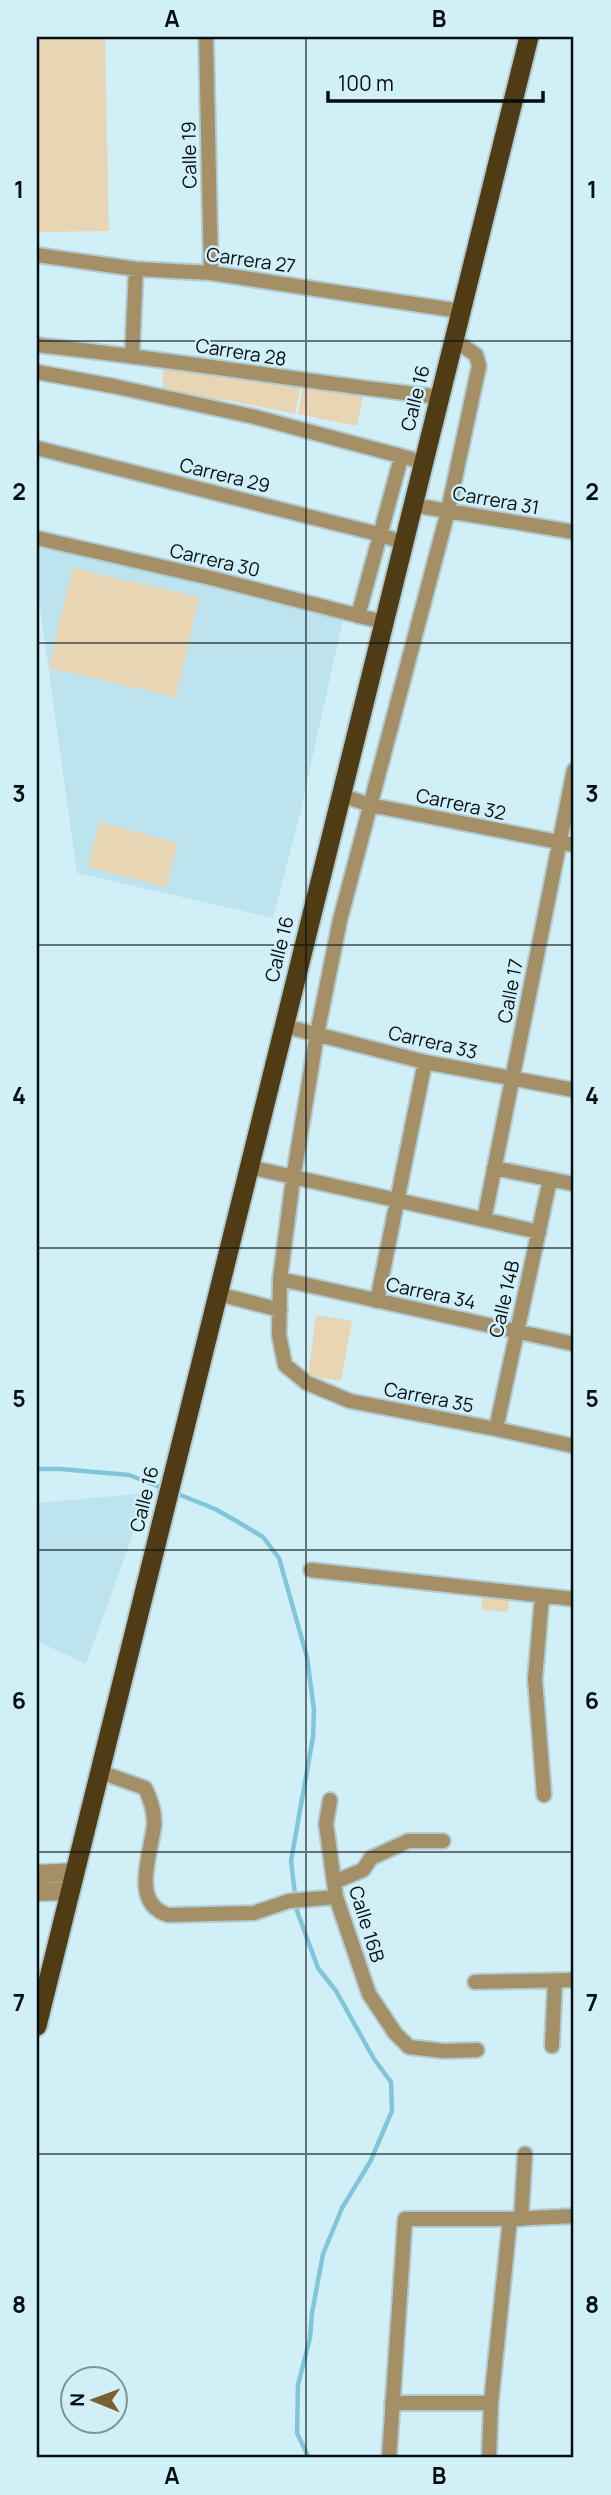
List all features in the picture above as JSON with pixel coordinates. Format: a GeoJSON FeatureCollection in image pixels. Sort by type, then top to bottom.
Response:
{"type":"FeatureCollection","features":[{"type":"Feature","properties":{"kind":"highway","name":"Calle 16"},"geometry":{"type":"LineString","coordinates":[[37,2026],[529,37]]}},
{"type":"Feature","properties":{"kind":"street","name":"Calle 19"},"geometry":{"type":"LineString","coordinates":[[206,37],[211,273]]}},
{"type":"Feature","properties":{"kind":"street","name":"Carrera 27"},"geometry":{"type":"LineString","coordinates":[[37,255],[136,268],[211,273],[460,311]]}},
{"type":"Feature","properties":{"kind":"street"},"geometry":{"type":"LineString","coordinates":[[132,355],[136,268]]}},
{"type":"Feature","properties":{"kind":"street"},"geometry":{"type":"LineString","coordinates":[[218,1294],[279,1310],[280,1279],[293,1179],[317,1034],[340,920],[448,511],[479,366],[476,355],[453,339]]}},
{"type":"Feature","properties":{"kind":"street","name":"Carrera 28"},"geometry":{"type":"LineString","coordinates":[[37,345],[132,355],[302,381],[439,397]]}},
{"type":"Feature","properties":{"kind":"street"},"geometry":{"type":"LineString","coordinates":[[37,372],[255,417],[423,462]]}},
{"type":"Feature","properties":{"kind":"street","name":"Carrera 29"},"geometry":{"type":"LineString","coordinates":[[37,448],[382,535],[403,543]]}},
{"type":"Feature","properties":{"kind":"street","name":"Calle 16"},"geometry":{"type":"LineString","coordinates":[[358,616],[401,458]]}},
{"type":"Feature","properties":{"kind":"street","name":"Carrera 31"},"geometry":{"type":"LineString","coordinates":[[412,505],[574,532]]}},
{"type":"Feature","properties":{"kind":"street","name":"Carrera 30"},"geometry":{"type":"LineString","coordinates":[[37,538],[215,579],[383,622]]}},
{"type":"Feature","properties":{"kind":"street","name":"Calle 17"},"geometry":{"type":"LineString","coordinates":[[484,1220],[512,1079],[567,844],[574,770]]}},
{"type":"Feature","properties":{"kind":"street","name":"Carrera 32"},"geometry":{"type":"LineString","coordinates":[[341,795],[370,805],[567,844]]}},
{"type":"Feature","properties":{"kind":"street","name":"Carrera 33"},"geometry":{"type":"LineString","coordinates":[[284,1026],[425,1062],[574,1090]]}},
{"type":"Feature","properties":{"kind":"street"},"geometry":{"type":"LineString","coordinates":[[377,1301],[425,1062]]}},
{"type":"Feature","properties":{"kind":"street"},"geometry":{"type":"LineString","coordinates":[[249,1167],[539,1232]]}},
{"type":"Feature","properties":{"kind":"street"},"geometry":{"type":"LineString","coordinates":[[494,1168],[574,1184]]}},
{"type":"Feature","properties":{"kind":"street","name":"Calle 14B"},"geometry":{"type":"LineString","coordinates":[[496,1429],[550,1179]]}},
{"type":"Feature","properties":{"kind":"street","name":"Carrera 34"},"geometry":{"type":"LineString","coordinates":[[280,1279],[574,1344]]}},
{"type":"Feature","properties":{"kind":"street","name":"Carrera 35"},"geometry":{"type":"LineString","coordinates":[[279,1310],[279,1335],[285,1365],[307,1383],[350,1402],[574,1446]]}},
{"type":"Feature","properties":{"kind":"street"},"geometry":{"type":"LineString","coordinates":[[311,1570],[574,1599]]}},
{"type":"Feature","properties":{"kind":"street"},"geometry":{"type":"LineString","coordinates":[[542,1596],[535,1679],[544,1795]]}},
{"type":"Feature","properties":{"kind":"street"},"geometry":{"type":"LineString","coordinates":[[100,1772],[145,1788],[152,1802],[154,1823],[145,1886],[147,1897],[160,1913],[168,1915],[254,1913],[289,1900],[335,1890],[363,1870],[371,1858],[408,1841],[443,1842]]}},
{"type":"Feature","properties":{"kind":"street","name":"Calle 16B"},"geometry":{"type":"LineString","coordinates":[[330,1800],[326,1824],[335,1890],[369,1994],[395,2033],[409,2047],[444,2051],[477,2050]]}},
{"type":"Feature","properties":{"kind":"street"},"geometry":{"type":"LineString","coordinates":[[37,1874],[73,1881]]}},
{"type":"Feature","properties":{"kind":"street"},"geometry":{"type":"LineString","coordinates":[[37,1892],[73,1881]]}},
{"type":"Feature","properties":{"kind":"street"},"geometry":{"type":"LineString","coordinates":[[475,1982],[574,1980]]}},
{"type":"Feature","properties":{"kind":"street"},"geometry":{"type":"LineString","coordinates":[[552,2046],[555,1981]]}},
{"type":"Feature","properties":{"kind":"street"},"geometry":{"type":"LineString","coordinates":[[489,2458],[491,2403],[525,2154]]}},
{"type":"Feature","properties":{"kind":"street"},"geometry":{"type":"LineString","coordinates":[[389,2458],[405,2219],[574,2216]]}},
{"type":"Feature","properties":{"kind":"street"},"geometry":{"type":"LineString","coordinates":[[392,2403],[491,2403]]}},
{"type":"Feature","properties":{"kind":"shaded area"},"geometry":{"type":"Polygon","coordinates":[[[37,37],[105,37],[109,231],[37,232],[37,37]]]}},
{"type":"Feature","properties":{"kind":"shaded area"},"geometry":{"type":"Polygon","coordinates":[[[163,368],[237,370],[302,379],[295,414],[232,401],[163,393],[163,368]]]}},
{"type":"Feature","properties":{"kind":"shaded area"},"geometry":{"type":"Polygon","coordinates":[[[304,379],[365,387],[357,426],[298,414],[304,379]]]}},
{"type":"Feature","properties":{"kind":"shaded area"},"geometry":{"type":"Polygon","coordinates":[[[37,543],[344,615],[300,814],[273,918],[77,873],[37,587],[37,543]]]}},
{"type":"Feature","properties":{"kind":"shaded area"},"geometry":{"type":"Polygon","coordinates":[[[72,568],[199,597],[176,697],[49,668],[72,568]]]}},
{"type":"Feature","properties":{"kind":"shaded area"},"geometry":{"type":"Polygon","coordinates":[[[99,822],[178,843],[166,887],[88,867],[99,822]]]}},
{"type":"Feature","properties":{"kind":"shaded area"},"geometry":{"type":"Polygon","coordinates":[[[316,1315],[352,1321],[341,1381],[308,1376],[316,1315]]]}},
{"type":"Feature","properties":{"kind":"shaded area"},"geometry":{"type":"Polygon","coordinates":[[[148,1493],[86,1664],[37,1641],[37,1503],[148,1493]]]}},
{"type":"Feature","properties":{"kind":"shaded area"},"geometry":{"type":"Polygon","coordinates":[[[482,1596],[509,1598],[508,1612],[482,1610],[482,1596]]]}},
{"type":"Feature","properties":{"kind":"waterway"},"geometry":{"type":"LineString","coordinates":[[37,1469],[129,1475],[165,1489]]}},
{"type":"Feature","properties":{"kind":"waterway"},"geometry":{"type":"LineString","coordinates":[[173,1492],[215,1509],[263,1537],[279,1558],[307,1657],[314,1710],[313,1737],[291,1861],[297,1911],[318,1968],[336,1991],[374,2059],[391,2082],[392,2111],[370,2162],[342,2208],[323,2254],[310,2338],[298,2385],[297,2433],[309,2458]]}}]}
